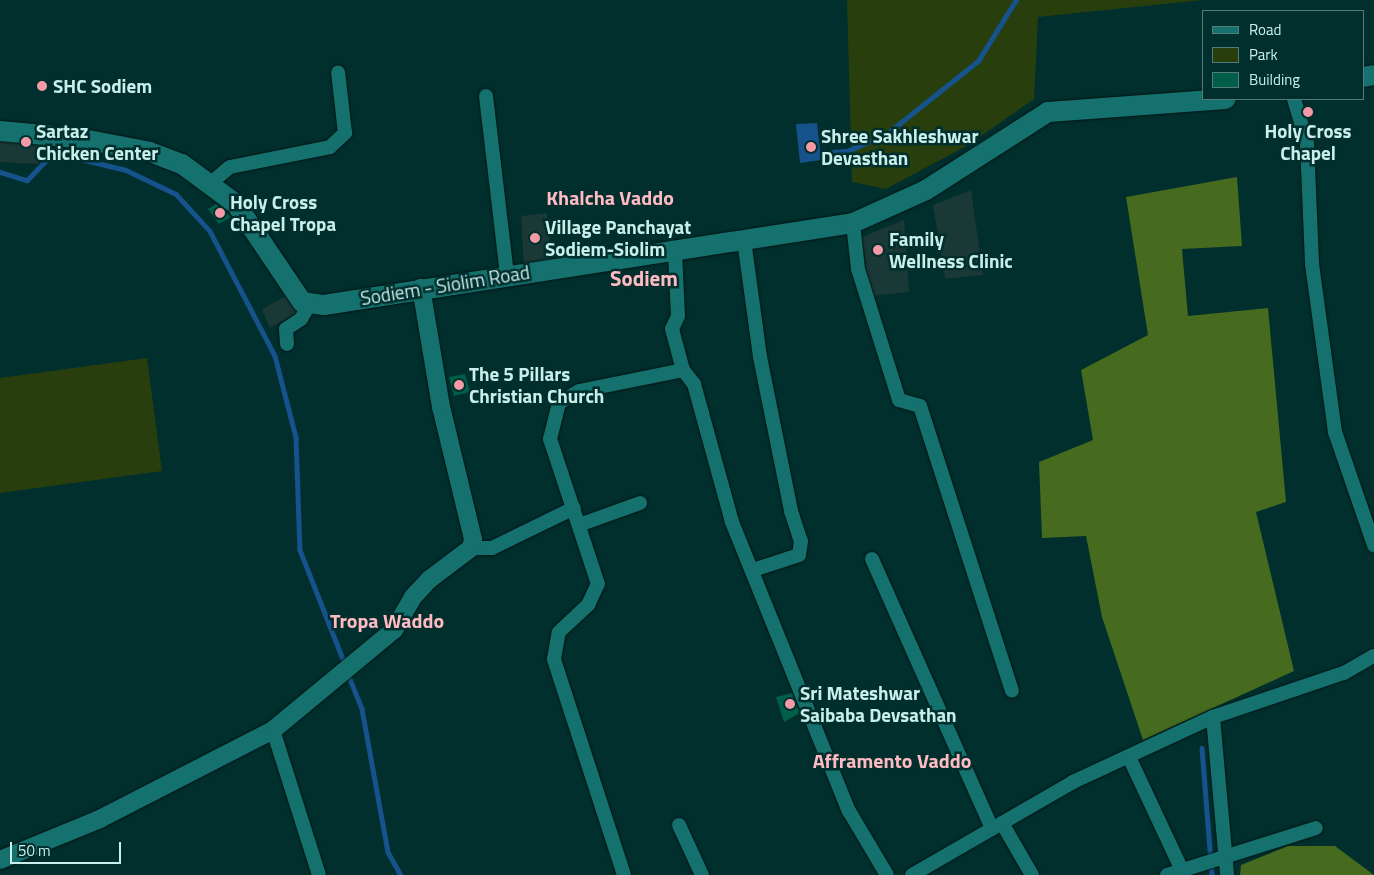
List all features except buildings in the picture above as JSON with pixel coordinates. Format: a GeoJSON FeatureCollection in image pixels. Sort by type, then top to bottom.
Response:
{"type":"FeatureCollection","features":[{"type":"Feature","properties":{"kind":"main road","name":"Sodiem - Siolim Road"},"geometry":{"type":"LineString","coordinates":[[310,305],[853,223],[926,190],[1048,112],[1212,100]]}},
{"type":"Feature","properties":{"kind":"main road"},"geometry":{"type":"LineString","coordinates":[[0,130],[78,138],[150,152],[182,164],[212,182],[236,204],[302,302],[310,305]]}},
{"type":"Feature","properties":{"kind":"street"},"geometry":{"type":"LineString","coordinates":[[212,182],[230,166],[330,147],[344,133],[338,72]]}},
{"type":"Feature","properties":{"kind":"street"},"geometry":{"type":"LineString","coordinates":[[486,96],[507,275]]}},
{"type":"Feature","properties":{"kind":"street"},"geometry":{"type":"LineString","coordinates":[[1294,100],[1307,143],[1312,264],[1335,432],[1374,545]]}},
{"type":"Feature","properties":{"kind":"street"},"geometry":{"type":"LineString","coordinates":[[853,223],[858,269],[899,400],[920,406],[1012,691]]}},
{"type":"Feature","properties":{"kind":"street"},"geometry":{"type":"LineString","coordinates":[[744,240],[760,357],[791,511],[801,541],[799,555],[754,570]]}},
{"type":"Feature","properties":{"kind":"street"},"geometry":{"type":"LineString","coordinates":[[675,251],[678,316],[672,329],[683,370],[694,384],[716,476],[849,811],[887,875]]}},
{"type":"Feature","properties":{"kind":"street"},"geometry":{"type":"LineString","coordinates":[[421,288],[442,407],[473,539],[471,548]]}},
{"type":"Feature","properties":{"kind":"street"},"geometry":{"type":"LineString","coordinates":[[286,344],[286,329],[302,320],[310,305]]}},
{"type":"Feature","properties":{"kind":"street"},"geometry":{"type":"LineString","coordinates":[[624,875],[554,659],[559,632],[588,605],[598,584],[550,439],[559,403],[579,392],[683,370]]}},
{"type":"Feature","properties":{"kind":"street"},"geometry":{"type":"LineString","coordinates":[[579,525],[640,503]]}},
{"type":"Feature","properties":{"kind":"street"},"geometry":{"type":"LineString","coordinates":[[0,860],[100,819],[273,730],[394,630],[413,597],[430,579],[471,548],[492,548],[574,508]]}},
{"type":"Feature","properties":{"kind":"street"},"geometry":{"type":"LineString","coordinates":[[872,560],[997,826],[1032,875]]}},
{"type":"Feature","properties":{"kind":"street"},"geometry":{"type":"LineString","coordinates":[[912,875],[1073,782],[1213,717],[1344,673],[1374,656]]}},
{"type":"Feature","properties":{"kind":"street"},"geometry":{"type":"LineString","coordinates":[[1213,717],[1227,875]]}},
{"type":"Feature","properties":{"kind":"street"},"geometry":{"type":"LineString","coordinates":[[273,730],[319,875]]}},
{"type":"Feature","properties":{"kind":"street"},"geometry":{"type":"LineString","coordinates":[[1129,757],[1182,870]]}},
{"type":"Feature","properties":{"kind":"street"},"geometry":{"type":"LineString","coordinates":[[680,825],[702,875]]}},
{"type":"Feature","properties":{"kind":"street"},"geometry":{"type":"LineString","coordinates":[[1167,875],[1225,854],[1316,828]]}},
{"type":"Feature","properties":{"kind":"shaded area"},"geometry":{"type":"Polygon","coordinates":[[[0,134],[43,139],[38,164],[0,162],[0,134]]]}},
{"type":"Feature","properties":{"kind":"shaded area"},"geometry":{"type":"Polygon","coordinates":[[[971,190],[983,275],[945,279],[933,205],[971,190]]]}},
{"type":"Feature","properties":{"kind":"shaded area"},"geometry":{"type":"Polygon","coordinates":[[[547,213],[551,261],[524,267],[521,216],[547,213]]]}},
{"type":"Feature","properties":{"kind":"shaded area"},"geometry":{"type":"Polygon","coordinates":[[[904,220],[909,292],[870,296],[862,237],[904,220]]]}},
{"type":"Feature","properties":{"kind":"shaded area"},"geometry":{"type":"Polygon","coordinates":[[[292,293],[302,310],[270,328],[262,309],[292,293]]]}},
{"type":"Feature","properties":{"kind":"green space"},"geometry":{"type":"Polygon","coordinates":[[[847,0],[1203,0],[1038,17],[1034,99],[968,145],[886,189],[852,182],[847,0]]]}},
{"type":"Feature","properties":{"kind":"green space"},"geometry":{"type":"Polygon","coordinates":[[[1237,177],[1242,246],[1182,249],[1188,316],[1268,308],[1286,502],[1256,512],[1294,671],[1143,740],[1102,617],[1086,536],[1042,538],[1039,462],[1093,440],[1081,370],[1148,335],[1126,197],[1237,177]]]}},
{"type":"Feature","properties":{"kind":"green space"},"geometry":{"type":"Polygon","coordinates":[[[147,358],[162,471],[0,493],[0,378],[147,358]]]}},
{"type":"Feature","properties":{"kind":"green space"},"geometry":{"type":"Polygon","coordinates":[[[1288,846],[1335,846],[1374,875],[1240,875],[1241,865],[1288,846]]]}},
{"type":"Feature","properties":{"kind":"water"},"geometry":{"type":"Polygon","coordinates":[[[817,123],[821,160],[800,163],[796,124],[817,123]]]}},
{"type":"Feature","properties":{"kind":"waterway"},"geometry":{"type":"LineString","coordinates":[[817,153],[847,151],[885,135],[978,61],[1016,0]]}},
{"type":"Feature","properties":{"kind":"waterway"},"geometry":{"type":"LineString","coordinates":[[0,172],[27,180],[47,159],[77,158],[126,170],[176,194],[210,231],[275,356],[296,437],[300,550],[345,664]]}},
{"type":"Feature","properties":{"kind":"waterway"},"geometry":{"type":"LineString","coordinates":[[348,674],[362,709],[388,852],[401,875]]}},
{"type":"Feature","properties":{"kind":"waterway"},"geometry":{"type":"LineString","coordinates":[[1202,748],[1212,875]]}},
{"type":"Feature","properties":{"kind":"place","name":"SHC Sodiem"},"geometry":{"type":"Point","coordinates":[42,86]}},
{"type":"Feature","properties":{"kind":"place","name":"Holy Cross Chapel"},"geometry":{"type":"Point","coordinates":[1308,112]}},
{"type":"Feature","properties":{"kind":"place","name":"Sartaz Chicken Center"},"geometry":{"type":"Point","coordinates":[26,142]}},
{"type":"Feature","properties":{"kind":"place","name":"Shree Sakhleshwar Devasthan"},"geometry":{"type":"Point","coordinates":[811,147]}},
{"type":"Feature","properties":{"kind":"place","name":"Holy Cross Chapel Tropa"},"geometry":{"type":"Point","coordinates":[220,213]}},
{"type":"Feature","properties":{"kind":"place","name":"Village Panchayat Sodiem-Siolim"},"geometry":{"type":"Point","coordinates":[535,238]}},
{"type":"Feature","properties":{"kind":"place","name":"Family Wellness Clinic"},"geometry":{"type":"Point","coordinates":[878,250]}},
{"type":"Feature","properties":{"kind":"place","name":"The 5 Pillars Christian Church"},"geometry":{"type":"Point","coordinates":[459,385]}},
{"type":"Feature","properties":{"kind":"place","name":"Sri Mateshwar Saibaba Devsathan"},"geometry":{"type":"Point","coordinates":[790,704]}},
{"type":"Feature","properties":{"kind":"district","name":"Khalcha Vaddo"},"geometry":{"type":"Point","coordinates":[610,197]}},
{"type":"Feature","properties":{"kind":"district","name":"Sodiem"},"geometry":{"type":"Point","coordinates":[644,278]}},
{"type":"Feature","properties":{"kind":"district","name":"Tropa Waddo"},"geometry":{"type":"Point","coordinates":[387,620]}},
{"type":"Feature","properties":{"kind":"district","name":"Afframento Vaddo"},"geometry":{"type":"Point","coordinates":[892,760]}}]}
